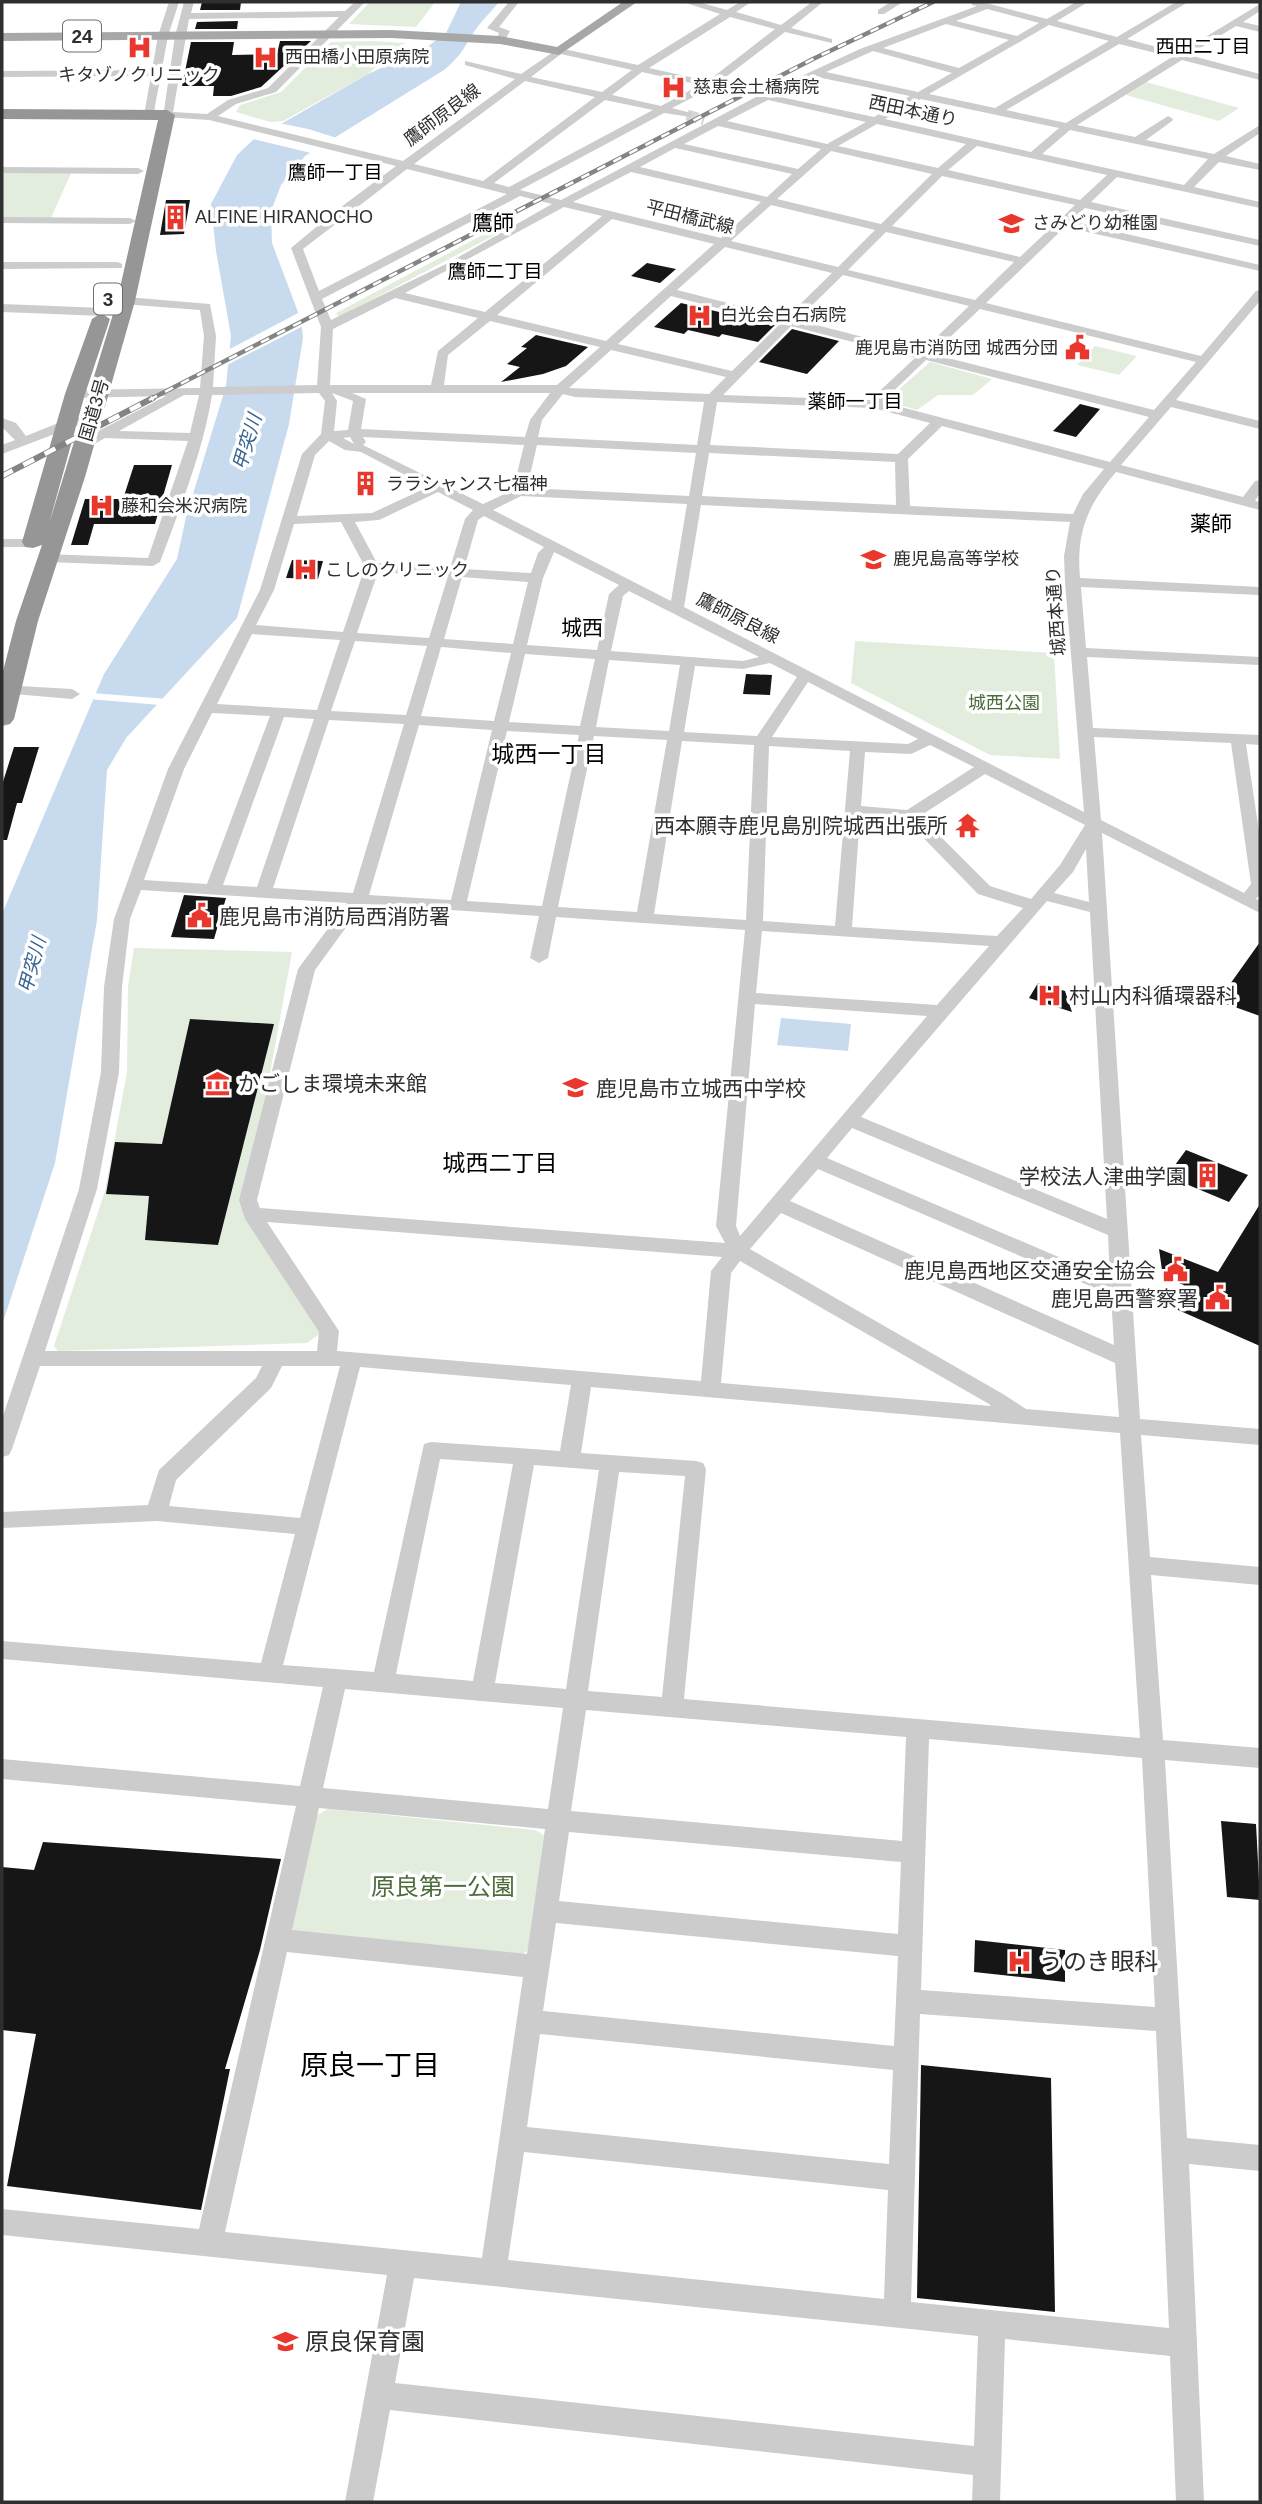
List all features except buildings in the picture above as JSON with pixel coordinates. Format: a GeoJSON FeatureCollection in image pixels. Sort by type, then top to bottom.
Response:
{"type":"FeatureCollection","features":[{"type":"Feature","properties":{"kind":"highway"},"geometry":{"type":"LineString","coordinates":[[2,114],[167,115]]}},
{"type":"Feature","properties":{"kind":"highway","name":"国道3号"},"geometry":{"type":"LineString","coordinates":[[2,719],[6,689],[39,590],[40,551],[75,394],[104,312],[130,221],[149,115]]}},
{"type":"Feature","properties":{"kind":"highway","name":"国道3号"},"geometry":{"type":"LineString","coordinates":[[4,625],[93,432],[99,393],[126,301],[167,115]]}},
{"type":"Feature","properties":{"kind":"main road"},"geometry":{"type":"LineString","coordinates":[[559,51],[631,2]]}},
{"type":"Feature","properties":{"kind":"main road","name":"24"},"geometry":{"type":"LineString","coordinates":[[2,37],[391,34],[500,40],[559,51]]}},
{"type":"Feature","properties":{"kind":"street"},"geometry":{"type":"LineString","coordinates":[[149,115],[163,36],[174,2]]}},
{"type":"Feature","properties":{"kind":"street"},"geometry":{"type":"LineString","coordinates":[[167,115],[180,36],[189,2]]}},
{"type":"Feature","properties":{"kind":"street"},"geometry":{"type":"LineString","coordinates":[[208,117],[232,102],[272,90],[360,2]]}},
{"type":"Feature","properties":{"kind":"street"},"geometry":{"type":"LineString","coordinates":[[500,40],[505,31],[492,29],[514,2]]}},
{"type":"Feature","properties":{"kind":"street"},"geometry":{"type":"LineString","coordinates":[[688,2],[828,41]]}},
{"type":"Feature","properties":{"kind":"street"},"geometry":{"type":"LineString","coordinates":[[484,185],[639,69],[746,2]]}},
{"type":"Feature","properties":{"kind":"street"},"geometry":{"type":"LineString","coordinates":[[315,298],[710,84],[818,2]]}},
{"type":"Feature","properties":{"kind":"street"},"geometry":{"type":"LineString","coordinates":[[881,12],[898,2]]}},
{"type":"Feature","properties":{"kind":"street"},"geometry":{"type":"LineString","coordinates":[[971,2],[1260,77]]}},
{"type":"Feature","properties":{"kind":"street"},"geometry":{"type":"LineString","coordinates":[[519,492],[536,420],[561,389],[829,147],[1083,2]]}},
{"type":"Feature","properties":{"kind":"street"},"geometry":{"type":"LineString","coordinates":[[997,111],[1183,2]]}},
{"type":"Feature","properties":{"kind":"street"},"geometry":{"type":"LineString","coordinates":[[327,327],[765,97],[873,48],[986,4]]}},
{"type":"Feature","properties":{"kind":"street"},"geometry":{"type":"LineString","coordinates":[[1034,155],[1068,126],[1260,7]]}},
{"type":"Feature","properties":{"kind":"street"},"geometry":{"type":"LineString","coordinates":[[186,16],[349,14]]}},
{"type":"Feature","properties":{"kind":"street"},"geometry":{"type":"LineString","coordinates":[[944,21],[1018,39]]}},
{"type":"Feature","properties":{"kind":"street"},"geometry":{"type":"LineString","coordinates":[[1236,23],[1260,29]]}},
{"type":"Feature","properties":{"kind":"street"},"geometry":{"type":"LineString","coordinates":[[873,48],[961,72]]}},
{"type":"Feature","properties":{"kind":"street","name":"西田本通り"},"geometry":{"type":"LineString","coordinates":[[559,51],[1260,205]]}},
{"type":"Feature","properties":{"kind":"street","name":"鷹師原良線"},"geometry":{"type":"LineString","coordinates":[[559,51],[337,215],[297,248],[327,327],[316,389],[331,401],[327,435],[351,447],[364,449],[1253,904]]}},
{"type":"Feature","properties":{"kind":"street"},"geometry":{"type":"LineString","coordinates":[[469,63],[687,115]]}},
{"type":"Feature","properties":{"kind":"street"},"geometry":{"type":"LineString","coordinates":[[2,74],[156,73]]}},
{"type":"Feature","properties":{"kind":"street"},"geometry":{"type":"LineString","coordinates":[[815,73],[1260,167]]}},
{"type":"Feature","properties":{"kind":"street","name":"平田橋武線"},"geometry":{"type":"LineString","coordinates":[[167,115],[208,117],[260,129],[1204,360]]}},
{"type":"Feature","properties":{"kind":"street"},"geometry":{"type":"LineString","coordinates":[[1137,141],[1168,119]]}},
{"type":"Feature","properties":{"kind":"street"},"geometry":{"type":"LineString","coordinates":[[704,120],[1260,243]]}},
{"type":"Feature","properties":{"kind":"street"},"geometry":{"type":"LineString","coordinates":[[1186,189],[1216,158],[1260,128]]}},
{"type":"Feature","properties":{"kind":"street"},"geometry":{"type":"LineString","coordinates":[[677,609],[710,398],[941,171],[975,142]]}},
{"type":"Feature","properties":{"kind":"street"},"geometry":{"type":"LineString","coordinates":[[675,145],[801,173]]}},
{"type":"Feature","properties":{"kind":"street"},"geometry":{"type":"LineString","coordinates":[[630,168],[1023,261]]}},
{"type":"Feature","properties":{"kind":"street"},"geometry":{"type":"LineString","coordinates":[[2,170],[138,172]]}},
{"type":"Feature","properties":{"kind":"street"},"geometry":{"type":"LineString","coordinates":[[873,404],[1115,173]]}},
{"type":"Feature","properties":{"kind":"street"},"geometry":{"type":"LineString","coordinates":[[437,388],[442,355],[609,216]]}},
{"type":"Feature","properties":{"kind":"street"},"geometry":{"type":"LineString","coordinates":[[2,220],[130,221]]}},
{"type":"Feature","properties":{"kind":"street"},"geometry":{"type":"LineString","coordinates":[[1063,223],[1260,268]]}},
{"type":"Feature","properties":{"kind":"street"},"geometry":{"type":"LineString","coordinates":[[2,266],[118,266]]}},
{"type":"Feature","properties":{"kind":"street"},"geometry":{"type":"LineString","coordinates":[[670,292],[1157,415]]}},
{"type":"Feature","properties":{"kind":"street"},"geometry":{"type":"LineString","coordinates":[[394,294],[733,375]]}},
{"type":"Feature","properties":{"kind":"street","name":"城西本通り"},"geometry":{"type":"LineString","coordinates":[[1190,2502],[1175,2150],[1153,1748],[1093,823],[1071,556],[1078,517],[1090,494],[1260,294]]}},
{"type":"Feature","properties":{"kind":"street"},"geometry":{"type":"LineString","coordinates":[[2,543],[40,551],[153,562],[208,391],[209,319],[206,307],[126,301]]}},
{"type":"Feature","properties":{"kind":"street"},"geometry":{"type":"LineString","coordinates":[[2,307],[104,312]]}},
{"type":"Feature","properties":{"kind":"street"},"geometry":{"type":"LineString","coordinates":[[316,389],[360,399],[382,389]]}},
{"type":"Feature","properties":{"kind":"street"},"geometry":{"type":"LineString","coordinates":[[75,394],[316,389],[561,389],[575,393],[873,404],[1254,504],[1260,484]]}},
{"type":"Feature","properties":{"kind":"street"},"geometry":{"type":"LineString","coordinates":[[93,432],[183,392]]}},
{"type":"Feature","properties":{"kind":"street"},"geometry":{"type":"LineString","coordinates":[[360,399],[354,433],[364,449]]}},
{"type":"Feature","properties":{"kind":"street"},"geometry":{"type":"LineString","coordinates":[[1168,402],[1260,425]]}},
{"type":"Feature","properties":{"kind":"street"},"geometry":{"type":"LineString","coordinates":[[2,422],[11,426],[22,440]]}},
{"type":"Feature","properties":{"kind":"street"},"geometry":{"type":"LineString","coordinates":[[2,1449],[88,1189],[110,1072],[113,988],[122,919],[176,769],[267,590],[309,454],[327,435],[354,433],[901,458],[939,422]]}},
{"type":"Feature","properties":{"kind":"street"},"geometry":{"type":"LineString","coordinates":[[2,450],[68,424],[93,432],[194,437]]}},
{"type":"Feature","properties":{"kind":"street"},"geometry":{"type":"LineString","coordinates":[[901,458],[903,510]]}},
{"type":"Feature","properties":{"kind":"street"},"geometry":{"type":"LineString","coordinates":[[289,520],[374,517],[438,487]]}},
{"type":"Feature","properties":{"kind":"street"},"geometry":{"type":"LineString","coordinates":[[327,1358],[329,1331],[252,1214],[248,1200],[307,969],[360,897],[472,519],[482,510],[519,492],[1078,517]]}},
{"type":"Feature","properties":{"kind":"street"},"geometry":{"type":"LineString","coordinates":[[264,890],[372,567],[347,520]]}},
{"type":"Feature","properties":{"kind":"street"},"geometry":{"type":"LineString","coordinates":[[458,904],[536,578],[545,553],[553,545]]}},
{"type":"Feature","properties":{"kind":"street"},"geometry":{"type":"LineString","coordinates":[[372,567],[536,578]]}},
{"type":"Feature","properties":{"kind":"street"},"geometry":{"type":"LineString","coordinates":[[1072,582],[1260,591]]}},
{"type":"Feature","properties":{"kind":"street"},"geometry":{"type":"LineString","coordinates":[[539,958],[616,594],[629,584]]}},
{"type":"Feature","properties":{"kind":"street"},"geometry":{"type":"LineString","coordinates":[[247,629],[743,665],[760,663],[771,656]]}},
{"type":"Feature","properties":{"kind":"street"},"geometry":{"type":"LineString","coordinates":[[1077,652],[1260,661]]}},
{"type":"Feature","properties":{"kind":"street"},"geometry":{"type":"LineString","coordinates":[[645,918],[688,662]]}},
{"type":"Feature","properties":{"kind":"street"},"geometry":{"type":"LineString","coordinates":[[738,1251],[726,1226],[754,925],[762,741],[796,686],[807,675]]}},
{"type":"Feature","properties":{"kind":"street"},"geometry":{"type":"LineString","coordinates":[[6,689],[72,694]]}},
{"type":"Feature","properties":{"kind":"street"},"geometry":{"type":"LineString","coordinates":[[207,708],[321,717],[858,747],[911,749],[930,738]]}},
{"type":"Feature","properties":{"kind":"street"},"geometry":{"type":"LineString","coordinates":[[214,888],[278,714]]}},
{"type":"Feature","properties":{"kind":"street"},"geometry":{"type":"LineString","coordinates":[[1086,732],[1260,740]]}},
{"type":"Feature","properties":{"kind":"street"},"geometry":{"type":"LineString","coordinates":[[1238,739],[1259,885],[1253,904]]}},
{"type":"Feature","properties":{"kind":"street"},"geometry":{"type":"LineString","coordinates":[[843,933],[858,747]]}},
{"type":"Feature","properties":{"kind":"street"},"geometry":{"type":"LineString","coordinates":[[851,810],[910,815],[985,767]]}},
{"type":"Feature","properties":{"kind":"street"},"geometry":{"type":"LineString","coordinates":[[910,815],[984,890],[1097,909]]}},
{"type":"Feature","properties":{"kind":"street"},"geometry":{"type":"LineString","coordinates":[[710,1389],[721,1271],[941,1011],[1039,901],[1066,868],[1093,823]]}},
{"type":"Feature","properties":{"kind":"street"},"geometry":{"type":"LineString","coordinates":[[134,884],[264,890],[843,933],[1003,942]]}},
{"type":"Feature","properties":{"kind":"street"},"geometry":{"type":"LineString","coordinates":[[748,999],[941,1011]]}},
{"type":"Feature","properties":{"kind":"street"},"geometry":{"type":"LineString","coordinates":[[849,1120],[1119,1232]]}},
{"type":"Feature","properties":{"kind":"street"},"geometry":{"type":"LineString","coordinates":[[816,1161],[1122,1292]]}},
{"type":"Feature","properties":{"kind":"street"},"geometry":{"type":"LineString","coordinates":[[779,1204],[1126,1359]]}},
{"type":"Feature","properties":{"kind":"street"},"geometry":{"type":"LineString","coordinates":[[252,1214],[738,1251],[1020,1415]]}},
{"type":"Feature","properties":{"kind":"street"},"geometry":{"type":"LineString","coordinates":[[157,1513],[166,1476],[264,1383],[277,1357]]}},
{"type":"Feature","properties":{"kind":"street"},"geometry":{"type":"LineString","coordinates":[[32,1358],[352,1359],[1260,1437]]}},
{"type":"Feature","properties":{"kind":"street"},"geometry":{"type":"LineString","coordinates":[[270,1673],[352,1359]]}},
{"type":"Feature","properties":{"kind":"street"},"geometry":{"type":"LineString","coordinates":[[569,1460],[582,1380]]}},
{"type":"Feature","properties":{"kind":"street"},"geometry":{"type":"LineString","coordinates":[[383,1683],[432,1450],[696,1469],[672,1708]]}},
{"type":"Feature","properties":{"kind":"street"},"geometry":{"type":"LineString","coordinates":[[482,1691],[525,1456]]}},
{"type":"Feature","properties":{"kind":"street"},"geometry":{"type":"LineString","coordinates":[[494,2273],[610,1463]]}},
{"type":"Feature","properties":{"kind":"street"},"geometry":{"type":"LineString","coordinates":[[2,1520],[157,1513],[307,1527]]}},
{"type":"Feature","properties":{"kind":"street"},"geometry":{"type":"LineString","coordinates":[[1139,1564],[1260,1576]]}},
{"type":"Feature","properties":{"kind":"street"},"geometry":{"type":"LineString","coordinates":[[2,1650],[1260,1758]]}},
{"type":"Feature","properties":{"kind":"street"},"geometry":{"type":"LineString","coordinates":[[209,2243],[336,1679]]}},
{"type":"Feature","properties":{"kind":"street"},"geometry":{"type":"LineString","coordinates":[[897,2314],[918,1729]]}},
{"type":"Feature","properties":{"kind":"street"},"geometry":{"type":"LineString","coordinates":[[2,1769],[558,1818],[913,1853]]}},
{"type":"Feature","properties":{"kind":"street"},"geometry":{"type":"LineString","coordinates":[[546,1911],[910,1946]]}},
{"type":"Feature","properties":{"kind":"street"},"geometry":{"type":"LineString","coordinates":[[278,1940],[538,1967]]}},
{"type":"Feature","properties":{"kind":"street"},"geometry":{"type":"LineString","coordinates":[[908,2001],[1166,2020]]}},
{"type":"Feature","properties":{"kind":"street"},"geometry":{"type":"LineString","coordinates":[[531,2021],[906,2059]]}},
{"type":"Feature","properties":{"kind":"street"},"geometry":{"type":"LineString","coordinates":[[514,2138],[901,2178]]}},
{"type":"Feature","properties":{"kind":"street"},"geometry":{"type":"LineString","coordinates":[[1175,2150],[1260,2158]]}},
{"type":"Feature","properties":{"kind":"street"},"geometry":{"type":"LineString","coordinates":[[2,2222],[1182,2343]]}},
{"type":"Feature","properties":{"kind":"street"},"geometry":{"type":"LineString","coordinates":[[359,2502],[403,2264]]}},
{"type":"Feature","properties":{"kind":"street"},"geometry":{"type":"LineString","coordinates":[[986,2502],[992,2324]]}},
{"type":"Feature","properties":{"kind":"street"},"geometry":{"type":"LineString","coordinates":[[379,2395],[986,2462]]}},
{"type":"Feature","properties":{"kind":"green space"},"geometry":{"type":"Polygon","coordinates":[[[370,2],[435,2],[416,27],[349,24],[370,2]]]}},
{"type":"Feature","properties":{"kind":"green space"},"geometry":{"type":"Polygon","coordinates":[[[331,42],[405,43],[368,74],[283,121],[270,122],[236,112],[240,105],[281,92],[331,42]]]}},
{"type":"Feature","properties":{"kind":"green space"},"geometry":{"type":"Polygon","coordinates":[[[1146,82],[1239,108],[1219,121],[1126,95],[1146,82]]]}},
{"type":"Feature","properties":{"kind":"green space"},"geometry":{"type":"Polygon","coordinates":[[[2,172],[71,173],[51,218],[2,217],[2,172]]]}},
{"type":"Feature","properties":{"kind":"green space"},"geometry":{"type":"Polygon","coordinates":[[[505,223],[512,226],[339,317],[336,313],[505,223]]]}},
{"type":"Feature","properties":{"kind":"green space"},"geometry":{"type":"Polygon","coordinates":[[[1095,346],[1137,356],[1119,375],[1077,365],[1095,346]]]}},
{"type":"Feature","properties":{"kind":"green space"},"geometry":{"type":"Polygon","coordinates":[[[930,362],[992,379],[973,395],[938,395],[917,410],[886,401],[930,362]]]}},
{"type":"Feature","properties":{"kind":"green space","name":"城西公園"},"geometry":{"type":"Polygon","coordinates":[[[855,641],[1054,653],[1060,759],[990,755],[851,683],[855,641]]]}},
{"type":"Feature","properties":{"kind":"green space"},"geometry":{"type":"Polygon","coordinates":[[[134,948],[292,952],[244,1217],[321,1333],[307,1343],[58,1351],[54,1346],[105,1191],[127,1072],[128,986],[134,948]]]}},
{"type":"Feature","properties":{"kind":"green space","name":"原良第一公園"},"geometry":{"type":"Polygon","coordinates":[[[328,1809],[535,1830],[544,1835],[528,1950],[517,1959],[301,1937],[290,1928],[315,1816],[328,1809]]]}},
{"type":"Feature","properties":{"kind":"water","name":"甲突川"},"geometry":{"type":"Polygon","coordinates":[[[461,2],[499,2],[479,25],[459,55],[444,70],[305,156],[281,185],[271,211],[272,243],[301,320],[303,338],[289,424],[237,618],[126,738],[107,770],[97,920],[55,1163],[2,1325],[2,914],[104,674],[177,559],[186,517],[226,386],[231,336],[211,204],[237,155],[253,140],[368,74],[427,47],[446,33],[461,2]]]}},
{"type":"Feature","properties":{"kind":"water"},"geometry":{"type":"Polygon","coordinates":[[[781,1018],[851,1024],[848,1051],[777,1045],[781,1018]]]}},
{"type":"Feature","properties":{"kind":"pier"},"geometry":{"type":"Polygon","coordinates":[[[274,122],[340,139],[315,154],[249,138],[274,122]]]}},
{"type":"Feature","properties":{"kind":"pier"},"geometry":{"type":"Polygon","coordinates":[[[302,311],[305,325],[225,366],[226,351],[302,311]]]}},
{"type":"Feature","properties":{"kind":"pier"},"geometry":{"type":"Polygon","coordinates":[[[92,693],[167,699],[160,705],[89,699],[92,693]]]}},
{"type":"Feature","properties":{"kind":"tunnel"},"geometry":{"type":"LineString","coordinates":[[687,115],[704,120]]}},
{"type":"Feature","properties":{"kind":"railway"},"geometry":{"type":"LineString","coordinates":[[149,400],[813,59],[933,2]]}},
{"type":"Feature","properties":{"kind":"railway"},"geometry":{"type":"LineString","coordinates":[[2,476],[153,398]]}},
{"type":"Feature","properties":{"kind":"place","name":"キタゾノクリニック"},"geometry":{"type":"Point","coordinates":[139,48]}},
{"type":"Feature","properties":{"kind":"place","name":"西田橋小田原病院"},"geometry":{"type":"Point","coordinates":[265,57]}},
{"type":"Feature","properties":{"kind":"place","name":"慈恵会土橋病院"},"geometry":{"type":"Point","coordinates":[673,87]}},
{"type":"Feature","properties":{"kind":"place","name":"ALFINE HIRANOCHO"},"geometry":{"type":"Point","coordinates":[175,217]}},
{"type":"Feature","properties":{"kind":"place","name":"さみどり幼稚園"},"geometry":{"type":"Point","coordinates":[1012,223]}},
{"type":"Feature","properties":{"kind":"place","name":"白光会白石病院"},"geometry":{"type":"Point","coordinates":[700,315]}},
{"type":"Feature","properties":{"kind":"place","name":"鹿児島市消防団 城西分団"},"geometry":{"type":"Point","coordinates":[1078,348]}},
{"type":"Feature","properties":{"kind":"place","name":"ララシャンス七福神"},"geometry":{"type":"Point","coordinates":[366,484]}},
{"type":"Feature","properties":{"kind":"place","name":"藤和会米沢病院"},"geometry":{"type":"Point","coordinates":[101,506]}},
{"type":"Feature","properties":{"kind":"place","name":"鹿児島高等学校"},"geometry":{"type":"Point","coordinates":[873,559]}},
{"type":"Feature","properties":{"kind":"place","name":"こしのクリニック"},"geometry":{"type":"Point","coordinates":[305,570]}},
{"type":"Feature","properties":{"kind":"place","name":"西本願寺鹿児島別院城西出張所"},"geometry":{"type":"Point","coordinates":[968,825]}},
{"type":"Feature","properties":{"kind":"place","name":"鹿児島市消防局西消防署"},"geometry":{"type":"Point","coordinates":[199,916]}},
{"type":"Feature","properties":{"kind":"place","name":"村山内科循環器科"},"geometry":{"type":"Point","coordinates":[1049,995]}},
{"type":"Feature","properties":{"kind":"place","name":"かごしま環境未来館"},"geometry":{"type":"Point","coordinates":[218,1083]}},
{"type":"Feature","properties":{"kind":"place","name":"鹿児島市立城西中学校"},"geometry":{"type":"Point","coordinates":[576,1088]}},
{"type":"Feature","properties":{"kind":"place","name":"学校法人津曲学園"},"geometry":{"type":"Point","coordinates":[1207,1176]}},
{"type":"Feature","properties":{"kind":"place","name":"鹿児島西地区交通安全協会"},"geometry":{"type":"Point","coordinates":[1176,1270]}},
{"type":"Feature","properties":{"kind":"place","name":"鹿児島西警察署"},"geometry":{"type":"Point","coordinates":[1218,1298]}},
{"type":"Feature","properties":{"kind":"place","name":"うのき眼科"},"geometry":{"type":"Point","coordinates":[1019,1961]}},
{"type":"Feature","properties":{"kind":"place","name":"原良保育園"},"geometry":{"type":"Point","coordinates":[285,2341]}},
{"type":"Feature","properties":{"kind":"district","name":"西田二丁目"},"geometry":{"type":"Point","coordinates":[1203,46]}},
{"type":"Feature","properties":{"kind":"district","name":"鷹師一丁目"},"geometry":{"type":"Point","coordinates":[335,172]}},
{"type":"Feature","properties":{"kind":"district","name":"鷹師"},"geometry":{"type":"Point","coordinates":[493,222]}},
{"type":"Feature","properties":{"kind":"district","name":"鷹師二丁目"},"geometry":{"type":"Point","coordinates":[495,271]}},
{"type":"Feature","properties":{"kind":"district","name":"薬師一丁目"},"geometry":{"type":"Point","coordinates":[855,401]}},
{"type":"Feature","properties":{"kind":"district","name":"薬師"},"geometry":{"type":"Point","coordinates":[1211,523]}},
{"type":"Feature","properties":{"kind":"district","name":"城西"},"geometry":{"type":"Point","coordinates":[582,627]}},
{"type":"Feature","properties":{"kind":"district","name":"城西一丁目"},"geometry":{"type":"Point","coordinates":[549,754]}},
{"type":"Feature","properties":{"kind":"district","name":"城西二丁目"},"geometry":{"type":"Point","coordinates":[500,1163]}},
{"type":"Feature","properties":{"kind":"district","name":"原良一丁目"},"geometry":{"type":"Point","coordinates":[370,2065]}}]}
